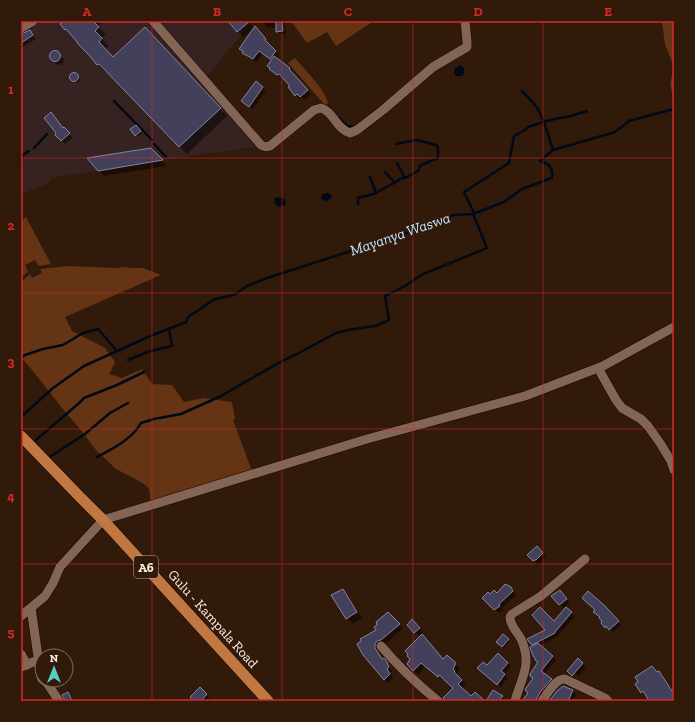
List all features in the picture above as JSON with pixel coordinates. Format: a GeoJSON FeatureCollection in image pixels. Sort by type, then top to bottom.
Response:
{"type":"FeatureCollection","features":[{"type":"Feature","properties":{"kind":"main road","name":"Gulu - Kampala Road"},"geometry":{"type":"LineString","coordinates":[[21,436],[104,520],[268,701]]}},
{"type":"Feature","properties":{"kind":"street"},"geometry":{"type":"LineString","coordinates":[[21,28],[33,21]]}},
{"type":"Feature","properties":{"kind":"street"},"geometry":{"type":"LineString","coordinates":[[153,21],[264,147],[270,146],[314,110],[321,108],[328,111],[345,131],[350,133],[358,130],[433,67],[467,47],[465,21]]}},
{"type":"Feature","properties":{"kind":"street"},"geometry":{"type":"LineString","coordinates":[[21,616],[45,596],[53,584],[60,567],[104,520],[367,439],[526,396],[598,368],[674,327]]}},
{"type":"Feature","properties":{"kind":"street"},"geometry":{"type":"LineString","coordinates":[[598,368],[622,408],[641,419],[660,443],[671,461],[674,470]]}},
{"type":"Feature","properties":{"kind":"street"},"geometry":{"type":"LineString","coordinates":[[515,701],[527,661],[522,640],[514,628],[510,617],[512,614],[541,596],[585,559]]}},
{"type":"Feature","properties":{"kind":"street"},"geometry":{"type":"LineString","coordinates":[[31,608],[36,648]]}},
{"type":"Feature","properties":{"kind":"street"},"geometry":{"type":"LineString","coordinates":[[381,646],[395,663],[438,701]]}},
{"type":"Feature","properties":{"kind":"street"},"geometry":{"type":"LineString","coordinates":[[21,654],[24,666],[34,662]]}},
{"type":"Feature","properties":{"kind":"street"},"geometry":{"type":"LineString","coordinates":[[542,701],[557,682],[562,679],[565,679],[605,698],[608,701]]}},
{"type":"Feature","properties":{"kind":"street"},"geometry":{"type":"LineString","coordinates":[[50,688],[59,701]]}},
{"type":"Feature","properties":{"kind":"shaded area"},"geometry":{"type":"Polygon","coordinates":[[[41,21],[151,21],[259,146],[51,178],[48,184],[21,195],[21,33],[41,21]]]}},
{"type":"Feature","properties":{"kind":"shaded area"},"geometry":{"type":"Polygon","coordinates":[[[156,21],[252,21],[206,78],[156,21]]]}},
{"type":"Feature","properties":{"kind":"shaded area"},"geometry":{"type":"Polygon","coordinates":[[[291,21],[372,22],[336,46],[327,32],[307,43],[291,21]]]}},
{"type":"Feature","properties":{"kind":"shaded area"},"geometry":{"type":"Polygon","coordinates":[[[662,21],[674,21],[674,67],[665,44],[662,21]]]}},
{"type":"Feature","properties":{"kind":"shaded area"},"geometry":{"type":"Polygon","coordinates":[[[295,58],[319,86],[328,103],[325,105],[288,63],[295,58]]]}},
{"type":"Feature","properties":{"kind":"shaded area"},"geometry":{"type":"Polygon","coordinates":[[[461,65],[464,68],[464,73],[462,76],[456,76],[454,73],[455,68],[461,65]]]}},
{"type":"Feature","properties":{"kind":"shaded area"},"geometry":{"type":"Polygon","coordinates":[[[674,71],[674,101],[670,84],[674,71]]]}},
{"type":"Feature","properties":{"kind":"shaded area"},"geometry":{"type":"Polygon","coordinates":[[[327,193],[332,195],[331,199],[326,201],[321,199],[323,194],[327,193]]]}},
{"type":"Feature","properties":{"kind":"shaded area"},"geometry":{"type":"Polygon","coordinates":[[[278,197],[285,199],[286,205],[278,207],[274,199],[278,197]]]}},
{"type":"Feature","properties":{"kind":"shaded area"},"geometry":{"type":"Polygon","coordinates":[[[26,217],[51,264],[39,266],[35,260],[25,265],[28,272],[21,277],[21,221],[26,217]]]}},
{"type":"Feature","properties":{"kind":"shaded area"},"geometry":{"type":"Polygon","coordinates":[[[68,266],[143,268],[161,275],[65,317],[72,331],[105,348],[115,362],[109,374],[122,378],[142,369],[152,384],[172,385],[184,402],[204,398],[232,402],[235,419],[233,420],[252,471],[151,504],[149,488],[141,482],[116,469],[96,450],[21,357],[21,282],[30,274],[32,278],[42,273],[40,269],[68,266]]]}},
{"type":"Feature","properties":{"kind":"building"},"geometry":{"type":"Polygon","coordinates":[[[64,21],[93,21],[99,27],[95,31],[102,38],[99,42],[113,57],[145,27],[221,108],[179,147],[99,64],[97,65],[66,29],[65,30],[60,24],[64,21]]]}},
{"type":"Feature","properties":{"kind":"building"},"geometry":{"type":"Polygon","coordinates":[[[228,21],[250,21],[237,32],[228,21]]]}},
{"type":"Feature","properties":{"kind":"building"},"geometry":{"type":"Polygon","coordinates":[[[276,21],[282,21],[283,31],[276,32],[276,21]]]}},
{"type":"Feature","properties":{"kind":"building"},"geometry":{"type":"Polygon","coordinates":[[[255,26],[266,39],[265,40],[276,51],[270,59],[259,51],[253,59],[242,53],[243,51],[239,49],[255,26]]]}},
{"type":"Feature","properties":{"kind":"building"},"geometry":{"type":"Polygon","coordinates":[[[30,30],[33,35],[21,43],[21,34],[30,30]]]}},
{"type":"Feature","properties":{"kind":"building"},"geometry":{"type":"Polygon","coordinates":[[[55,50],[59,52],[61,56],[59,60],[55,62],[51,60],[49,56],[51,52],[55,50]]]}},
{"type":"Feature","properties":{"kind":"building"},"geometry":{"type":"Polygon","coordinates":[[[274,56],[290,68],[289,69],[308,90],[300,97],[297,94],[295,96],[288,87],[290,86],[279,74],[277,75],[267,66],[274,56]]]}},
{"type":"Feature","properties":{"kind":"building"},"geometry":{"type":"Polygon","coordinates":[[[74,72],[79,77],[74,82],[69,77],[74,72]]]}},
{"type":"Feature","properties":{"kind":"building"},"geometry":{"type":"Polygon","coordinates":[[[256,81],[263,87],[249,107],[241,101],[256,81]]]}},
{"type":"Feature","properties":{"kind":"building"},"geometry":{"type":"Polygon","coordinates":[[[51,112],[63,128],[64,127],[70,133],[61,141],[55,135],[56,133],[44,118],[51,112]]]}},
{"type":"Feature","properties":{"kind":"building"},"geometry":{"type":"Polygon","coordinates":[[[136,125],[141,131],[135,136],[130,129],[136,125]]]}},
{"type":"Feature","properties":{"kind":"building"},"geometry":{"type":"Polygon","coordinates":[[[151,148],[163,160],[98,171],[87,158],[151,148]]]}},
{"type":"Feature","properties":{"kind":"building"},"geometry":{"type":"Polygon","coordinates":[[[537,546],[543,553],[533,561],[527,555],[537,546]]]}},
{"type":"Feature","properties":{"kind":"building"},"geometry":{"type":"Polygon","coordinates":[[[505,584],[511,587],[513,591],[499,604],[500,606],[494,610],[482,598],[488,592],[490,594],[494,590],[497,593],[505,584]]]}},
{"type":"Feature","properties":{"kind":"building"},"geometry":{"type":"Polygon","coordinates":[[[343,589],[357,612],[346,619],[331,595],[343,589]]]}},
{"type":"Feature","properties":{"kind":"building"},"geometry":{"type":"Polygon","coordinates":[[[560,590],[567,599],[559,605],[551,596],[560,590]]]}},
{"type":"Feature","properties":{"kind":"building"},"geometry":{"type":"Polygon","coordinates":[[[588,591],[619,621],[609,630],[601,623],[602,621],[599,618],[600,617],[593,612],[595,610],[582,598],[588,591]]]}},
{"type":"Feature","properties":{"kind":"building"},"geometry":{"type":"Polygon","coordinates":[[[540,607],[554,621],[566,607],[572,612],[555,633],[532,645],[527,639],[545,630],[532,615],[540,607]]]}},
{"type":"Feature","properties":{"kind":"building"},"geometry":{"type":"Polygon","coordinates":[[[388,612],[400,624],[375,644],[375,648],[382,659],[384,658],[386,660],[389,667],[387,669],[390,674],[384,680],[363,655],[357,644],[361,641],[360,639],[376,630],[374,627],[377,625],[376,622],[388,612]]]}},
{"type":"Feature","properties":{"kind":"building"},"geometry":{"type":"Polygon","coordinates":[[[412,619],[420,628],[414,633],[407,625],[412,619]]]}},
{"type":"Feature","properties":{"kind":"building"},"geometry":{"type":"Polygon","coordinates":[[[422,634],[443,659],[447,655],[456,663],[453,669],[455,671],[454,672],[462,680],[458,684],[471,696],[475,692],[485,701],[444,701],[443,698],[453,688],[439,675],[438,677],[421,663],[413,671],[407,664],[410,659],[405,651],[422,634]]]}},
{"type":"Feature","properties":{"kind":"building"},"geometry":{"type":"Polygon","coordinates":[[[503,634],[509,639],[502,647],[496,642],[503,634]]]}},
{"type":"Feature","properties":{"kind":"building"},"geometry":{"type":"Polygon","coordinates":[[[538,643],[553,656],[541,671],[552,679],[541,691],[536,701],[522,701],[528,693],[525,690],[533,678],[530,674],[538,662],[536,661],[530,647],[538,643]]]}},
{"type":"Feature","properties":{"kind":"building"},"geometry":{"type":"Polygon","coordinates":[[[498,653],[508,663],[501,671],[505,674],[497,685],[477,668],[483,662],[487,665],[498,653]]]}},
{"type":"Feature","properties":{"kind":"building"},"geometry":{"type":"Polygon","coordinates":[[[578,658],[583,663],[572,676],[567,671],[578,658]]]}},
{"type":"Feature","properties":{"kind":"building"},"geometry":{"type":"Polygon","coordinates":[[[652,666],[657,672],[659,671],[672,691],[674,691],[674,701],[649,701],[643,691],[641,693],[635,684],[638,682],[635,677],[652,666]]]}},
{"type":"Feature","properties":{"kind":"building"},"geometry":{"type":"Polygon","coordinates":[[[563,686],[573,690],[568,701],[549,701],[557,691],[563,686]]]}},
{"type":"Feature","properties":{"kind":"building"},"geometry":{"type":"Polygon","coordinates":[[[200,687],[207,694],[201,701],[193,701],[190,697],[200,687]]]}},
{"type":"Feature","properties":{"kind":"building"},"geometry":{"type":"Polygon","coordinates":[[[493,690],[503,696],[499,701],[486,701],[493,690]]]}},
{"type":"Feature","properties":{"kind":"building"},"geometry":{"type":"Polygon","coordinates":[[[68,692],[72,701],[65,701],[62,695],[68,692]]]}},
{"type":"Feature","properties":{"kind":"waterway"},"geometry":{"type":"LineString","coordinates":[[522,91],[540,113],[553,150]]}},
{"type":"Feature","properties":{"kind":"waterway"},"geometry":{"type":"LineString","coordinates":[[114,101],[152,140]]}},
{"type":"Feature","properties":{"kind":"waterway","name":"Mayanya Waswa"},"geometry":{"type":"LineString","coordinates":[[21,417],[53,388],[84,366],[148,337],[186,322],[188,317],[215,299],[234,295],[247,286],[267,278],[407,233],[454,215],[473,214],[504,202],[522,189],[552,178],[552,171],[549,165],[540,161],[553,150],[615,132],[629,121],[674,109]]}},
{"type":"Feature","properties":{"kind":"waterway"},"geometry":{"type":"LineString","coordinates":[[474,213],[464,192],[509,163],[514,136],[528,127],[587,111]]}},
{"type":"Feature","properties":{"kind":"waterway"},"geometry":{"type":"LineString","coordinates":[[339,118],[347,126],[354,127]]}},
{"type":"Feature","properties":{"kind":"waterway"},"geometry":{"type":"LineString","coordinates":[[34,148],[47,134]]}},
{"type":"Feature","properties":{"kind":"waterway"},"geometry":{"type":"LineString","coordinates":[[358,204],[358,198],[374,194],[402,178],[405,178],[418,171],[421,165],[438,158],[438,147],[436,145],[417,140],[396,144]]}},
{"type":"Feature","properties":{"kind":"waterway"},"geometry":{"type":"LineString","coordinates":[[154,144],[166,157]]}},
{"type":"Feature","properties":{"kind":"waterway"},"geometry":{"type":"LineString","coordinates":[[21,162],[23,155],[29,151]]}},
{"type":"Feature","properties":{"kind":"waterway"},"geometry":{"type":"LineString","coordinates":[[397,163],[405,178]]}},
{"type":"Feature","properties":{"kind":"waterway"},"geometry":{"type":"LineString","coordinates":[[385,172],[395,183]]}},
{"type":"Feature","properties":{"kind":"waterway"},"geometry":{"type":"LineString","coordinates":[[370,177],[376,193]]}},
{"type":"Feature","properties":{"kind":"waterway"},"geometry":{"type":"LineString","coordinates":[[97,457],[116,447],[128,438],[141,423],[181,414],[221,396],[282,361],[336,333],[375,326],[389,320],[385,296],[405,286],[421,275],[487,248],[473,214]]}},
{"type":"Feature","properties":{"kind":"waterway","name":"Mayanya Waswa"},"geometry":{"type":"LineString","coordinates":[[21,358],[25,355],[43,349],[63,345],[83,333],[98,329],[117,351]]}},
{"type":"Feature","properties":{"kind":"waterway"},"geometry":{"type":"LineString","coordinates":[[128,360],[150,351],[172,346],[169,329]]}},
{"type":"Feature","properties":{"kind":"waterway"},"geometry":{"type":"LineString","coordinates":[[36,440],[84,398],[144,372]]}},
{"type":"Feature","properties":{"kind":"waterway"},"geometry":{"type":"LineString","coordinates":[[51,456],[85,434],[110,413],[128,403]]}}]}
